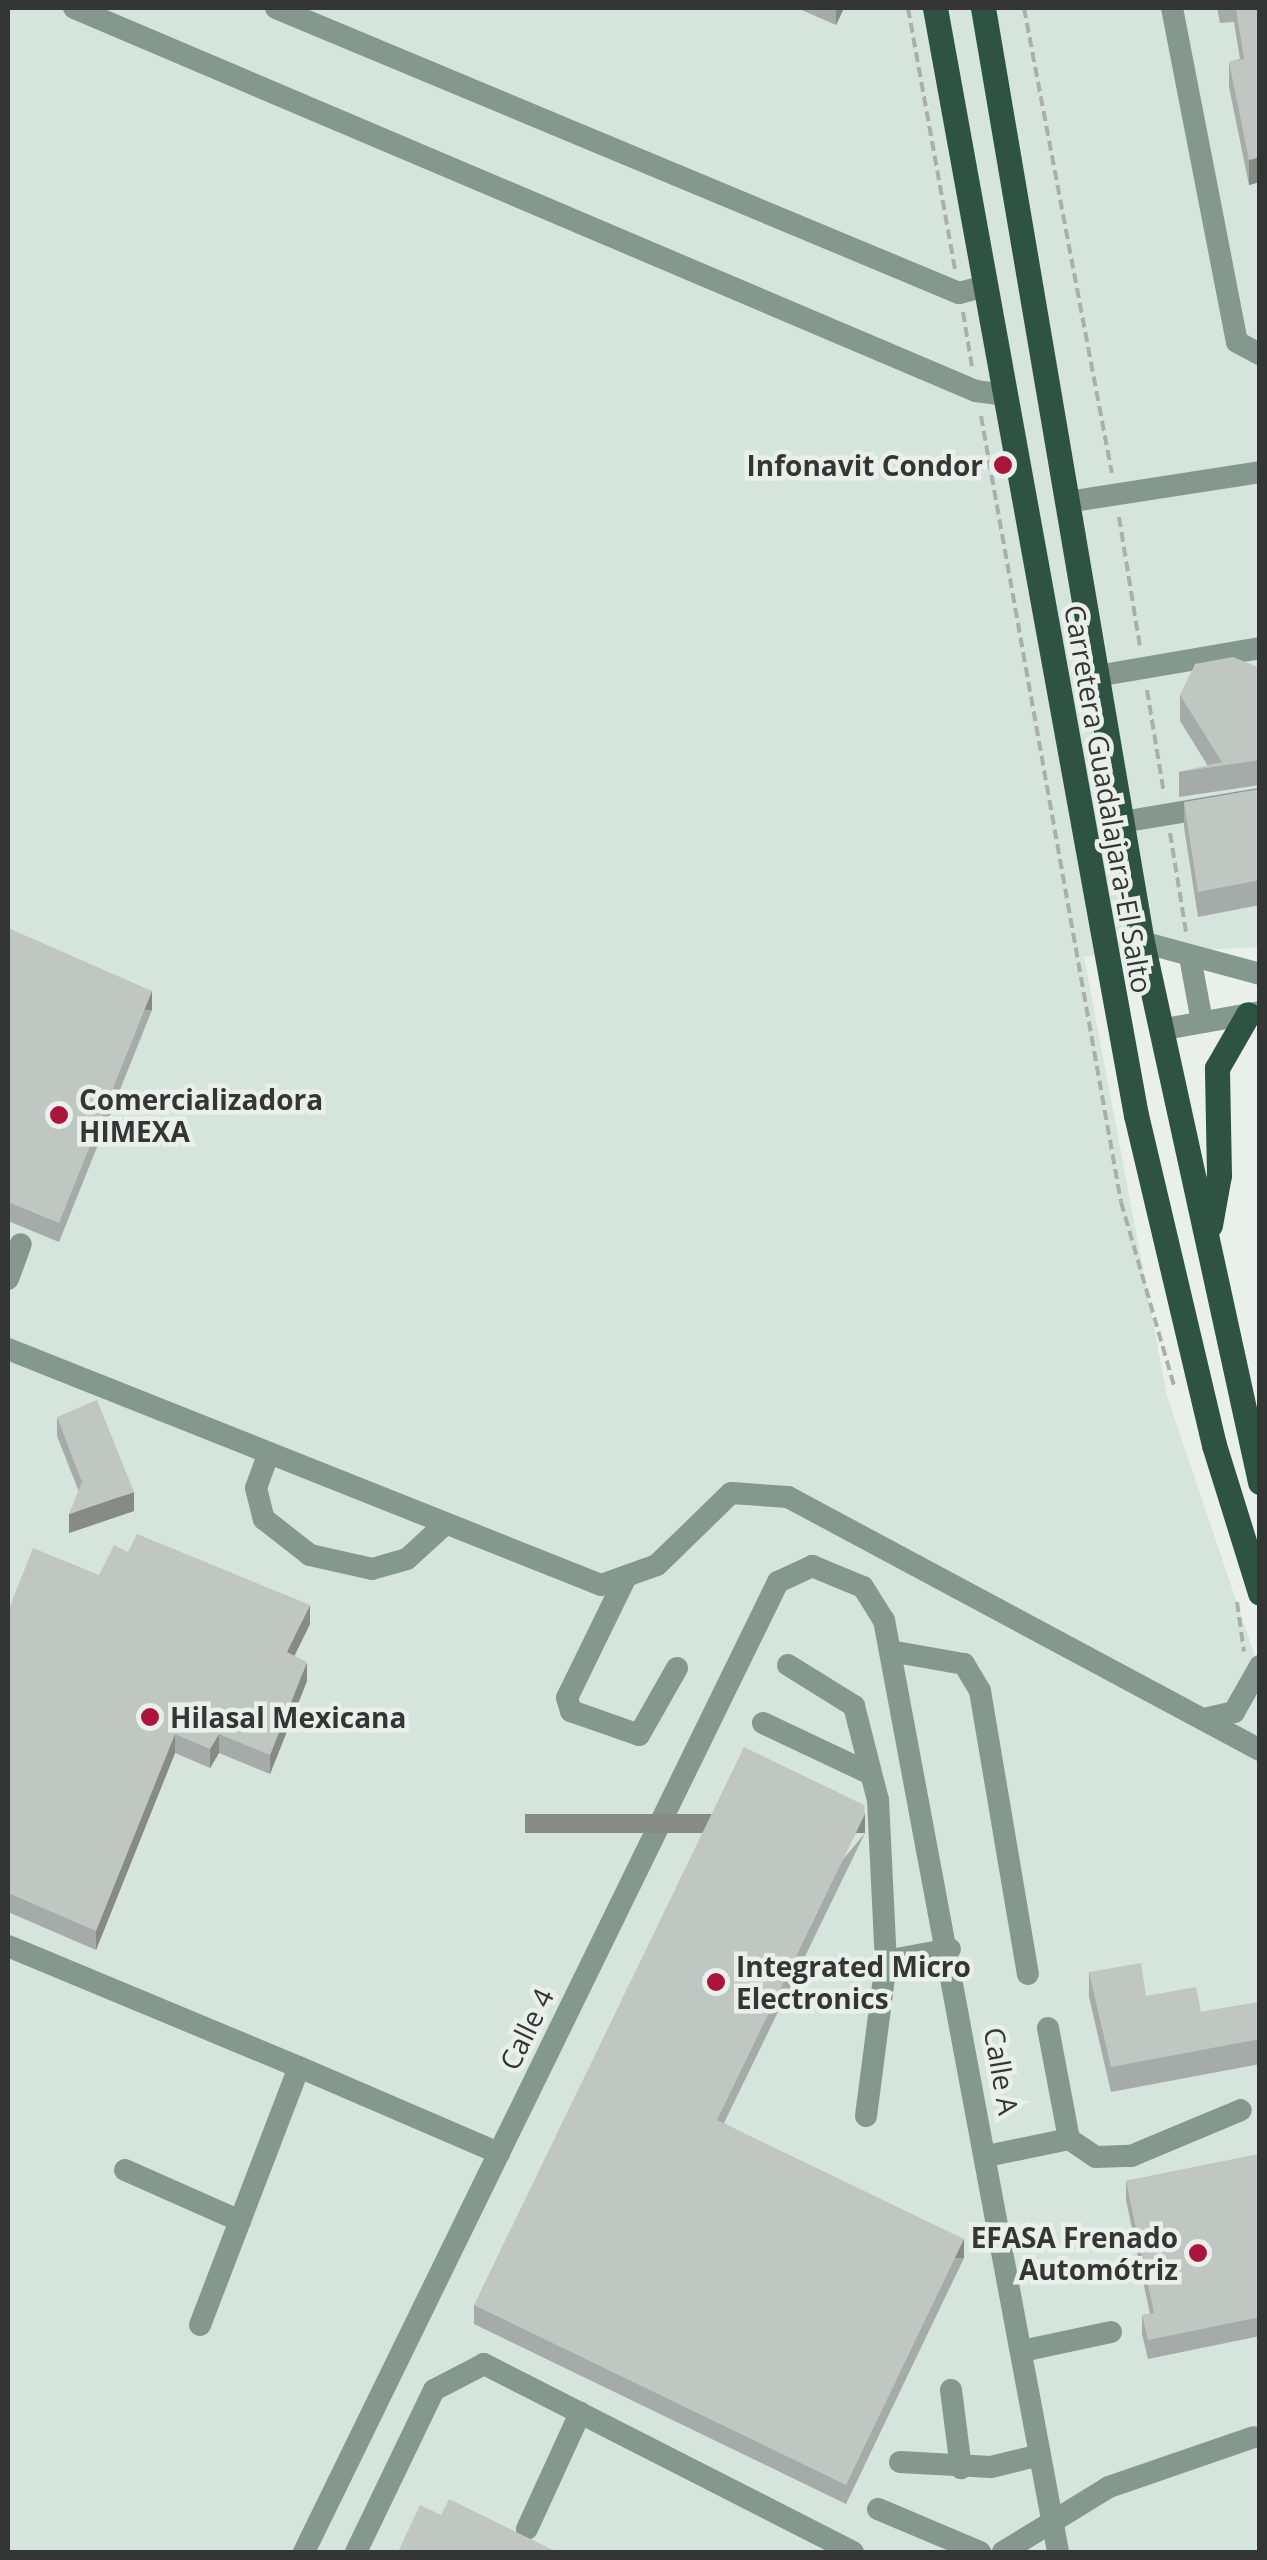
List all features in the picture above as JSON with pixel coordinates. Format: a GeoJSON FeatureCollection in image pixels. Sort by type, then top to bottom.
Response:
{"type":"FeatureCollection","features":[{"type":"Feature","properties":{"kind":"main road","name":"Carretera Guadalajara-El Salto"},"geometry":{"type":"LineString","coordinates":[[935,8],[1136,1116],[1214,1445],[1260,1593]]}},
{"type":"Feature","properties":{"kind":"main road","name":"Carretera Guadalajara-El Salto"},"geometry":{"type":"LineString","coordinates":[[983,8],[1142,942],[1165,1029],[1260,1482]]}},
{"type":"Feature","properties":{"kind":"main road"},"geometry":{"type":"LineString","coordinates":[[1207,1240],[1219,1175],[1217,1068],[1254,1013]]}},
{"type":"Feature","properties":{"kind":"street"},"geometry":{"type":"LineString","coordinates":[[74,8],[976,392],[1006,395]]}},
{"type":"Feature","properties":{"kind":"street"},"geometry":{"type":"LineString","coordinates":[[276,8],[959,293],[986,286]]}},
{"type":"Feature","properties":{"kind":"street"},"geometry":{"type":"LineString","coordinates":[[1172,8],[1237,342],[1260,354]]}},
{"type":"Feature","properties":{"kind":"street"},"geometry":{"type":"LineString","coordinates":[[1067,502],[1260,472]]}},
{"type":"Feature","properties":{"kind":"street"},"geometry":{"type":"LineString","coordinates":[[1097,676],[1260,648]]}},
{"type":"Feature","properties":{"kind":"street"},"geometry":{"type":"LineString","coordinates":[[1122,822],[1260,799]]}},
{"type":"Feature","properties":{"kind":"street"},"geometry":{"type":"LineString","coordinates":[[1142,942],[1260,974]]}},
{"type":"Feature","properties":{"kind":"street"},"geometry":{"type":"LineString","coordinates":[[1190,957],[1202,1022]]}},
{"type":"Feature","properties":{"kind":"street"},"geometry":{"type":"LineString","coordinates":[[1165,1029],[1254,1013]]}},
{"type":"Feature","properties":{"kind":"street"},"geometry":{"type":"LineString","coordinates":[[8,1279],[22,1244]]}},
{"type":"Feature","properties":{"kind":"street"},"geometry":{"type":"LineString","coordinates":[[8,1349],[564,1575],[624,1582],[657,1565],[730,1494],[788,1497],[1260,1750]]}},
{"type":"Feature","properties":{"kind":"street"},"geometry":{"type":"LineString","coordinates":[[268,1455],[256,1488],[264,1519],[310,1555],[372,1570],[407,1559],[443,1526]]}},
{"type":"Feature","properties":{"kind":"street","name":"Calle A"},"geometry":{"type":"LineString","coordinates":[[830,1567],[876,1601],[890,1651],[950,1950],[1058,2552]]}},
{"type":"Feature","properties":{"kind":"street","name":"Calle 4"},"geometry":{"type":"LineString","coordinates":[[304,2552],[778,1582],[830,1567]]}},
{"type":"Feature","properties":{"kind":"street"},"geometry":{"type":"LineString","coordinates":[[624,1582],[568,1698],[571,1711],[639,1735],[678,1668]]}},
{"type":"Feature","properties":{"kind":"street"},"geometry":{"type":"LineString","coordinates":[[890,1651],[964,1664],[980,1691],[1028,1974]]}},
{"type":"Feature","properties":{"kind":"street"},"geometry":{"type":"LineString","coordinates":[[788,1664],[854,1706],[869,1773],[888,1895],[886,1961],[866,2116]]}},
{"type":"Feature","properties":{"kind":"street"},"geometry":{"type":"LineString","coordinates":[[1204,1718],[1234,1712],[1260,1666]]}},
{"type":"Feature","properties":{"kind":"street"},"geometry":{"type":"LineString","coordinates":[[763,1723],[869,1773]]}},
{"type":"Feature","properties":{"kind":"street"},"geometry":{"type":"LineString","coordinates":[[8,1946],[499,2153]]}},
{"type":"Feature","properties":{"kind":"street"},"geometry":{"type":"LineString","coordinates":[[886,1961],[950,1950]]}},
{"type":"Feature","properties":{"kind":"street"},"geometry":{"type":"LineString","coordinates":[[1048,2028],[1068,2140]]}},
{"type":"Feature","properties":{"kind":"street"},"geometry":{"type":"LineString","coordinates":[[200,2325],[300,2067]]}},
{"type":"Feature","properties":{"kind":"street"},"geometry":{"type":"LineString","coordinates":[[987,2156],[1068,2140],[1096,2157],[1131,2156],[1241,2110]]}},
{"type":"Feature","properties":{"kind":"street"},"geometry":{"type":"LineString","coordinates":[[125,2170],[240,2221]]}},
{"type":"Feature","properties":{"kind":"street"},"geometry":{"type":"LineString","coordinates":[[1022,2352],[1111,2332]]}},
{"type":"Feature","properties":{"kind":"street"},"geometry":{"type":"LineString","coordinates":[[356,2552],[434,2390],[458,2371],[484,2364],[853,2552]]}},
{"type":"Feature","properties":{"kind":"street"},"geometry":{"type":"LineString","coordinates":[[950,2390],[961,2468]]}},
{"type":"Feature","properties":{"kind":"street"},"geometry":{"type":"LineString","coordinates":[[527,2528],[580,2413]]}},
{"type":"Feature","properties":{"kind":"street"},"geometry":{"type":"LineString","coordinates":[[1003,2552],[1110,2487],[1254,2437]]}},
{"type":"Feature","properties":{"kind":"street"},"geometry":{"type":"LineString","coordinates":[[900,2462],[961,2468],[1040,2455]]}},
{"type":"Feature","properties":{"kind":"street"},"geometry":{"type":"LineString","coordinates":[[878,2509],[980,2552]]}},
{"type":"Feature","properties":{"kind":"path"},"geometry":{"type":"LineString","coordinates":[[908,8],[976,392]]}},
{"type":"Feature","properties":{"kind":"shaded area"},"geometry":{"type":"Polygon","coordinates":[[[8,8],[1259,8],[1259,947],[1084,956],[1167,1396],[1259,1668],[1259,2552],[8,2552],[8,8]]]}},
{"type":"Feature","properties":{"kind":"building"},"geometry":{"type":"Polygon","coordinates":[[[1236,8],[1260,8],[1260,157],[1249,160],[1229,62],[1244,59],[1236,8]]]}},
{"type":"Feature","properties":{"kind":"building"},"geometry":{"type":"Polygon","coordinates":[[[1233,657],[1260,668],[1260,760],[1179,772],[1222,762],[1180,695],[1195,664],[1233,657]]]}},
{"type":"Feature","properties":{"kind":"building"},"geometry":{"type":"Polygon","coordinates":[[[1260,789],[1260,880],[1198,892],[1184,802],[1260,789]]]}},
{"type":"Feature","properties":{"kind":"building","name":"Comercializadora HIMEXA"},"geometry":{"type":"Polygon","coordinates":[[[8,928],[152,991],[59,1223],[8,1202],[8,928]]]}},
{"type":"Feature","properties":{"kind":"building"},"geometry":{"type":"Polygon","coordinates":[[[97,1400],[134,1492],[69,1514],[82,1482],[57,1417],[97,1400]]]}},
{"type":"Feature","properties":{"kind":"building","name":"Hilasal Mexicana"},"geometry":{"type":"Polygon","coordinates":[[[137,1534],[310,1605],[287,1652],[307,1662],[270,1755],[219,1734],[210,1749],[175,1734],[96,1931],[8,1893],[8,1611],[33,1548],[99,1575],[114,1545],[128,1552],[137,1534]]]}},
{"type":"Feature","properties":{"kind":"building","name":"Integrated Micro Electronics"},"geometry":{"type":"Polygon","coordinates":[[[744,1747],[864,1805],[865,1814],[717,2120],[964,2239],[846,2485],[474,2305],[744,1747]]]}},
{"type":"Feature","properties":{"kind":"building"},"geometry":{"type":"Polygon","coordinates":[[[1141,1963],[1146,1996],[1196,1987],[1201,2012],[1260,2002],[1260,2039],[1111,2067],[1089,1972],[1141,1963]]]}},
{"type":"Feature","properties":{"kind":"building","name":"EFASA Frenado Automótriz"},"geometry":{"type":"Polygon","coordinates":[[[1260,2154],[1260,2317],[1148,2340],[1142,2315],[1154,2313],[1126,2181],[1260,2154]]]}},
{"type":"Feature","properties":{"kind":"building"},"geometry":{"type":"Polygon","coordinates":[[[449,2499],[555,2551],[398,2552],[420,2505],[441,2515],[449,2499]]]}},
{"type":"Feature","properties":{"kind":"place","name":"Infonavit Condor"},"geometry":{"type":"Point","coordinates":[1003,465]}},
{"type":"Feature","properties":{"kind":"place","name":"Comercializadora HIMEXA"},"geometry":{"type":"Point","coordinates":[59,1115]}},
{"type":"Feature","properties":{"kind":"place","name":"Hilasal Mexicana"},"geometry":{"type":"Point","coordinates":[150,1717]}},
{"type":"Feature","properties":{"kind":"place","name":"Integrated Micro Electronics"},"geometry":{"type":"Point","coordinates":[716,1982]}},
{"type":"Feature","properties":{"kind":"place","name":"EFASA Frenado Automótriz"},"geometry":{"type":"Point","coordinates":[1198,2253]}}]}
